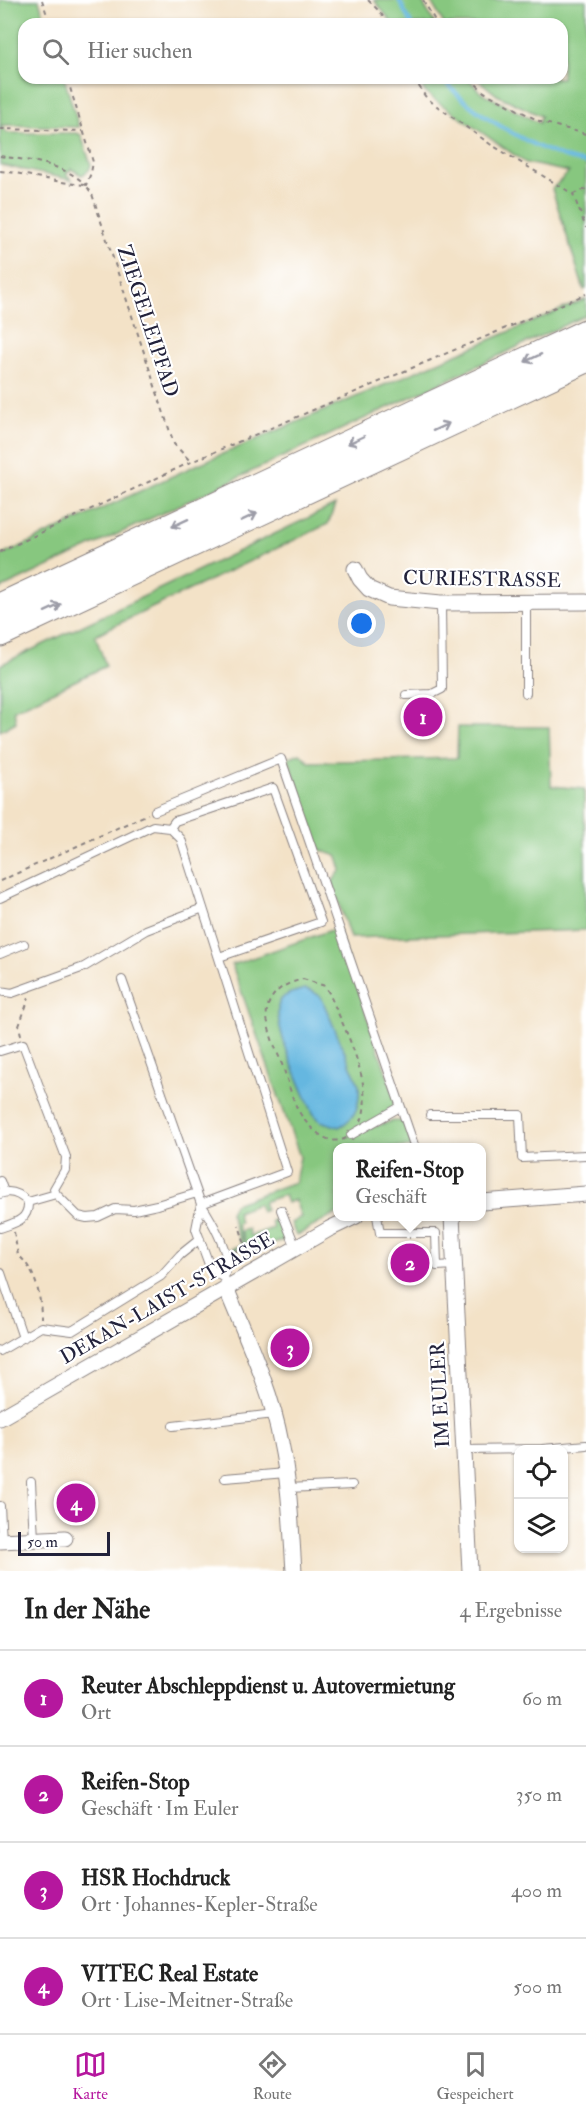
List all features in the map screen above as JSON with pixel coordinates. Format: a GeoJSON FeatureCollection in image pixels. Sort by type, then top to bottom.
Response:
{"type":"FeatureCollection","features":[{"type":"Feature","properties":{"kind":"highway"},"geometry":{"type":"LineString","coordinates":[[0,607],[586,333]]}},
{"type":"Feature","properties":{"kind":"highway"},"geometry":{"type":"LineString","coordinates":[[0,633],[586,358]]}},
{"type":"Feature","properties":{"kind":"street","name":"CURIESTRASSE"},"geometry":{"type":"LineString","coordinates":[[355,569],[369,589],[388,598],[441,603],[586,602]]}},
{"type":"Feature","properties":{"kind":"street"},"geometry":{"type":"LineString","coordinates":[[486,1202],[586,1194]]}},
{"type":"Feature","properties":{"kind":"street","name":"DEKAN-LAIST-STRASSE"},"geometry":{"type":"LineString","coordinates":[[0,1418],[224,1282],[296,1248],[346,1221]]}},
{"type":"Feature","properties":{"kind":"street","name":"IM EULER"},"geometry":{"type":"LineString","coordinates":[[452,1221],[470,1571]]}},
{"type":"Feature","properties":{"kind":"street"},"geometry":{"type":"LineString","coordinates":[[224,1282],[251,1345],[274,1414],[287,1480],[294,1571]]}},
{"type":"Feature","properties":{"kind":"street"},"geometry":{"type":"LineString","coordinates":[[1,1541],[65,1538]]}},
{"type":"Feature","properties":{"kind":"lane"},"geometry":{"type":"LineString","coordinates":[[526,602],[526,693]]}},
{"type":"Feature","properties":{"kind":"lane"},"geometry":{"type":"LineString","coordinates":[[406,695],[432,694],[442,689],[441,603]]}},
{"type":"Feature","properties":{"kind":"lane"},"geometry":{"type":"LineString","coordinates":[[155,811],[281,759],[413,1143]]}},
{"type":"Feature","properties":{"kind":"lane"},"geometry":{"type":"LineString","coordinates":[[170,828],[175,821],[273,788],[321,922],[219,957]]}},
{"type":"Feature","properties":{"kind":"lane"},"geometry":{"type":"LineString","coordinates":[[0,898],[153,826],[170,828],[181,839],[287,1172],[201,1204]]}},
{"type":"Feature","properties":{"kind":"lane"},"geometry":{"type":"LineString","coordinates":[[0,991],[12,993],[84,967],[146,930],[203,908]]}},
{"type":"Feature","properties":{"kind":"lane"},"geometry":{"type":"LineString","coordinates":[[0,954],[24,944]]}},
{"type":"Feature","properties":{"kind":"lane"},"geometry":{"type":"LineString","coordinates":[[122,980],[201,1204],[215,1226],[228,1263],[224,1282]]}},
{"type":"Feature","properties":{"kind":"lane"},"geometry":{"type":"LineString","coordinates":[[0,1051],[23,1044],[66,1157],[65,1170],[54,1189],[56,1194],[78,1216],[98,1217],[115,1209],[134,1210],[197,1193]]}},
{"type":"Feature","properties":{"kind":"lane"},"geometry":{"type":"LineString","coordinates":[[351,1135],[400,1107]]}},
{"type":"Feature","properties":{"kind":"lane"},"geometry":{"type":"LineString","coordinates":[[430,1116],[520,1115],[522,1158],[586,1155]]}},
{"type":"Feature","properties":{"kind":"lane"},"geometry":{"type":"LineString","coordinates":[[0,1181],[2,1193],[21,1195],[28,1202],[28,1210],[21,1221],[0,1228]]}},
{"type":"Feature","properties":{"kind":"lane"},"geometry":{"type":"LineString","coordinates":[[28,1202],[56,1194]]}},
{"type":"Feature","properties":{"kind":"lane"},"geometry":{"type":"LineString","coordinates":[[201,1204],[196,1229],[210,1268],[224,1282]]}},
{"type":"Feature","properties":{"kind":"lane"},"geometry":{"type":"LineString","coordinates":[[281,1210],[296,1248]]}},
{"type":"Feature","properties":{"kind":"lane"},"geometry":{"type":"LineString","coordinates":[[378,1221],[380,1233],[436,1233],[437,1266],[455,1265]]}},
{"type":"Feature","properties":{"kind":"lane"},"geometry":{"type":"LineString","coordinates":[[0,1351],[41,1328],[72,1330],[161,1276],[180,1255],[200,1239]]}},
{"type":"Feature","properties":{"kind":"lane"},"geometry":{"type":"LineString","coordinates":[[0,1273],[2,1273],[23,1338]]}},
{"type":"Feature","properties":{"kind":"lane"},"geometry":{"type":"LineString","coordinates":[[173,1426],[274,1414]]}},
{"type":"Feature","properties":{"kind":"lane"},"geometry":{"type":"LineString","coordinates":[[464,1450],[542,1449],[586,1445]]}},
{"type":"Feature","properties":{"kind":"lane"},"geometry":{"type":"LineString","coordinates":[[225,1478],[352,1485]]}},
{"type":"Feature","properties":{"kind":"lane"},"geometry":{"type":"LineString","coordinates":[[31,1482],[34,1539]]}},
{"type":"Feature","properties":{"kind":"lane"},"geometry":{"type":"LineString","coordinates":[[0,1506],[1,1541]]}},
{"type":"Feature","properties":{"kind":"path"},"geometry":{"type":"LineString","coordinates":[[42,0],[48,18]]}},
{"type":"Feature","properties":{"kind":"path"},"geometry":{"type":"LineString","coordinates":[[368,0],[384,18]]}},
{"type":"Feature","properties":{"kind":"path"},"geometry":{"type":"LineString","coordinates":[[423,0],[434,18]]}},
{"type":"Feature","properties":{"kind":"path"},"geometry":{"type":"LineString","coordinates":[[69,84],[93,162],[92,173],[86,185]]}},
{"type":"Feature","properties":{"kind":"path"},"geometry":{"type":"LineString","coordinates":[[418,84],[425,96],[434,104],[490,144],[573,194],[586,228]]}},
{"type":"Feature","properties":{"kind":"path"},"geometry":{"type":"LineString","coordinates":[[476,84],[484,92],[541,122],[586,134]]}},
{"type":"Feature","properties":{"kind":"path"},"geometry":{"type":"LineString","coordinates":[[0,129],[83,131]]}},
{"type":"Feature","properties":{"kind":"path"},"geometry":{"type":"LineString","coordinates":[[0,156],[44,163],[63,169],[86,185]]}},
{"type":"Feature","properties":{"kind":"path"},"geometry":{"type":"LineString","coordinates":[[0,171],[60,183],[86,185]]}},
{"type":"Feature","properties":{"kind":"path","name":"ZIEGELEIPFAD"},"geometry":{"type":"LineString","coordinates":[[86,185],[92,194],[174,444],[191,462]]}},
{"type":"Feature","properties":{"kind":"path"},"geometry":{"type":"LineString","coordinates":[[573,194],[586,189]]}},
{"type":"Feature","properties":{"kind":"path"},"geometry":{"type":"LineString","coordinates":[[0,552],[191,462],[586,294]]}},
{"type":"Feature","properties":{"kind":"path"},"geometry":{"type":"LineString","coordinates":[[0,881],[155,811]]}},
{"type":"Feature","properties":{"kind":"path"},"geometry":{"type":"LineString","coordinates":[[303,980],[325,986],[355,1054],[366,1095],[362,1116],[351,1135],[341,1141],[328,1140],[308,1125],[298,1110],[268,1026],[267,1016],[270,1001],[276,991],[287,984],[303,980]]}},
{"type":"Feature","properties":{"kind":"path"},"geometry":{"type":"LineString","coordinates":[[23,1044],[18,1026],[29,998],[45,992],[48,981]]}},
{"type":"Feature","properties":{"kind":"path"},"geometry":{"type":"LineString","coordinates":[[12,1224],[18,1255],[26,1262],[39,1291],[41,1328]]}},
{"type":"Feature","properties":{"kind":"path"},"geometry":{"type":"LineString","coordinates":[[225,1255],[246,1248],[239,1225]]}},
{"type":"Feature","properties":{"kind":"green space"},"geometry":{"type":"Polygon","coordinates":[[[0,0],[39,0],[44,18],[18,18],[18,84],[66,84],[79,127],[0,125],[0,0]]]}},
{"type":"Feature","properties":{"kind":"green space"},"geometry":{"type":"Polygon","coordinates":[[[374,0],[421,0],[432,18],[388,18],[374,0]]]}},
{"type":"Feature","properties":{"kind":"green space"},"geometry":{"type":"Polygon","coordinates":[[[430,0],[586,0],[586,289],[584,290],[552,189],[569,172],[526,163],[435,100],[425,92],[421,84],[473,84],[480,92],[539,123],[541,116],[497,95],[483,84],[568,84],[568,18],[440,18],[430,0]]]}},
{"type":"Feature","properties":{"kind":"green space"},"geometry":{"type":"Polygon","coordinates":[[[0,126],[7,133],[77,133],[81,135],[91,165],[89,170],[82,175],[71,169],[66,174],[72,180],[0,165],[0,126]]]}},
{"type":"Feature","properties":{"kind":"green space"},"geometry":{"type":"Polygon","coordinates":[[[586,299],[586,315],[0,589],[0,556],[194,466],[586,299]]]}},
{"type":"Feature","properties":{"kind":"green space"},"geometry":{"type":"Polygon","coordinates":[[[335,505],[328,524],[95,635],[106,666],[14,710],[16,722],[0,731],[0,665],[335,505]]]}},
{"type":"Feature","properties":{"kind":"green space"},"geometry":{"type":"Polygon","coordinates":[[[458,727],[549,727],[551,786],[584,789],[586,930],[350,938],[332,882],[341,870],[337,856],[320,850],[288,758],[300,753],[309,762],[457,758],[458,727]]]}},
{"type":"Feature","properties":{"kind":"green space"},"geometry":{"type":"Polygon","coordinates":[[[337,928],[395,1098],[395,1107],[367,1129],[393,1121],[402,1121],[412,1143],[333,1143],[333,1216],[296,1236],[291,1223],[301,1217],[295,1200],[287,1203],[284,1195],[263,1202],[266,1210],[261,1212],[258,1204],[237,1212],[240,1223],[237,1224],[244,1245],[242,1248],[229,1252],[241,1245],[230,1213],[234,1204],[295,1182],[300,1157],[232,965],[337,928]]]}},
{"type":"Feature","properties":{"kind":"green space"},"geometry":{"type":"Polygon","coordinates":[[[277,1219],[281,1221],[287,1239],[254,1251],[248,1250],[241,1231],[248,1229],[250,1236],[273,1228],[271,1221],[277,1219]]]}},
{"type":"Feature","properties":{"kind":"water"},"geometry":{"type":"Polygon","coordinates":[[[305,989],[321,997],[359,1085],[359,1098],[354,1115],[339,1127],[320,1121],[313,1113],[289,1056],[279,1024],[278,1010],[282,998],[305,989]]]}},
{"type":"Feature","properties":{"kind":"waterway"},"geometry":{"type":"LineString","coordinates":[[399,0],[408,18]]}},
{"type":"Feature","properties":{"kind":"waterway"},"geometry":{"type":"LineString","coordinates":[[449,84],[470,105],[508,131],[549,151],[586,163]]}},
{"type":"Feature","properties":{"kind":"place","name":"Reuter Abschleppdienst u. Autovermietung"},"geometry":{"type":"Point","coordinates":[423,717]}},
{"type":"Feature","properties":{"kind":"place","name":"Reifen-Stop"},"geometry":{"type":"Point","coordinates":[410,1263]}},
{"type":"Feature","properties":{"kind":"place","name":"HSR Hochdruck"},"geometry":{"type":"Point","coordinates":[290,1348]}},
{"type":"Feature","properties":{"kind":"place","name":"VITEC Real Estate"},"geometry":{"type":"Point","coordinates":[76,1503]}}]}
